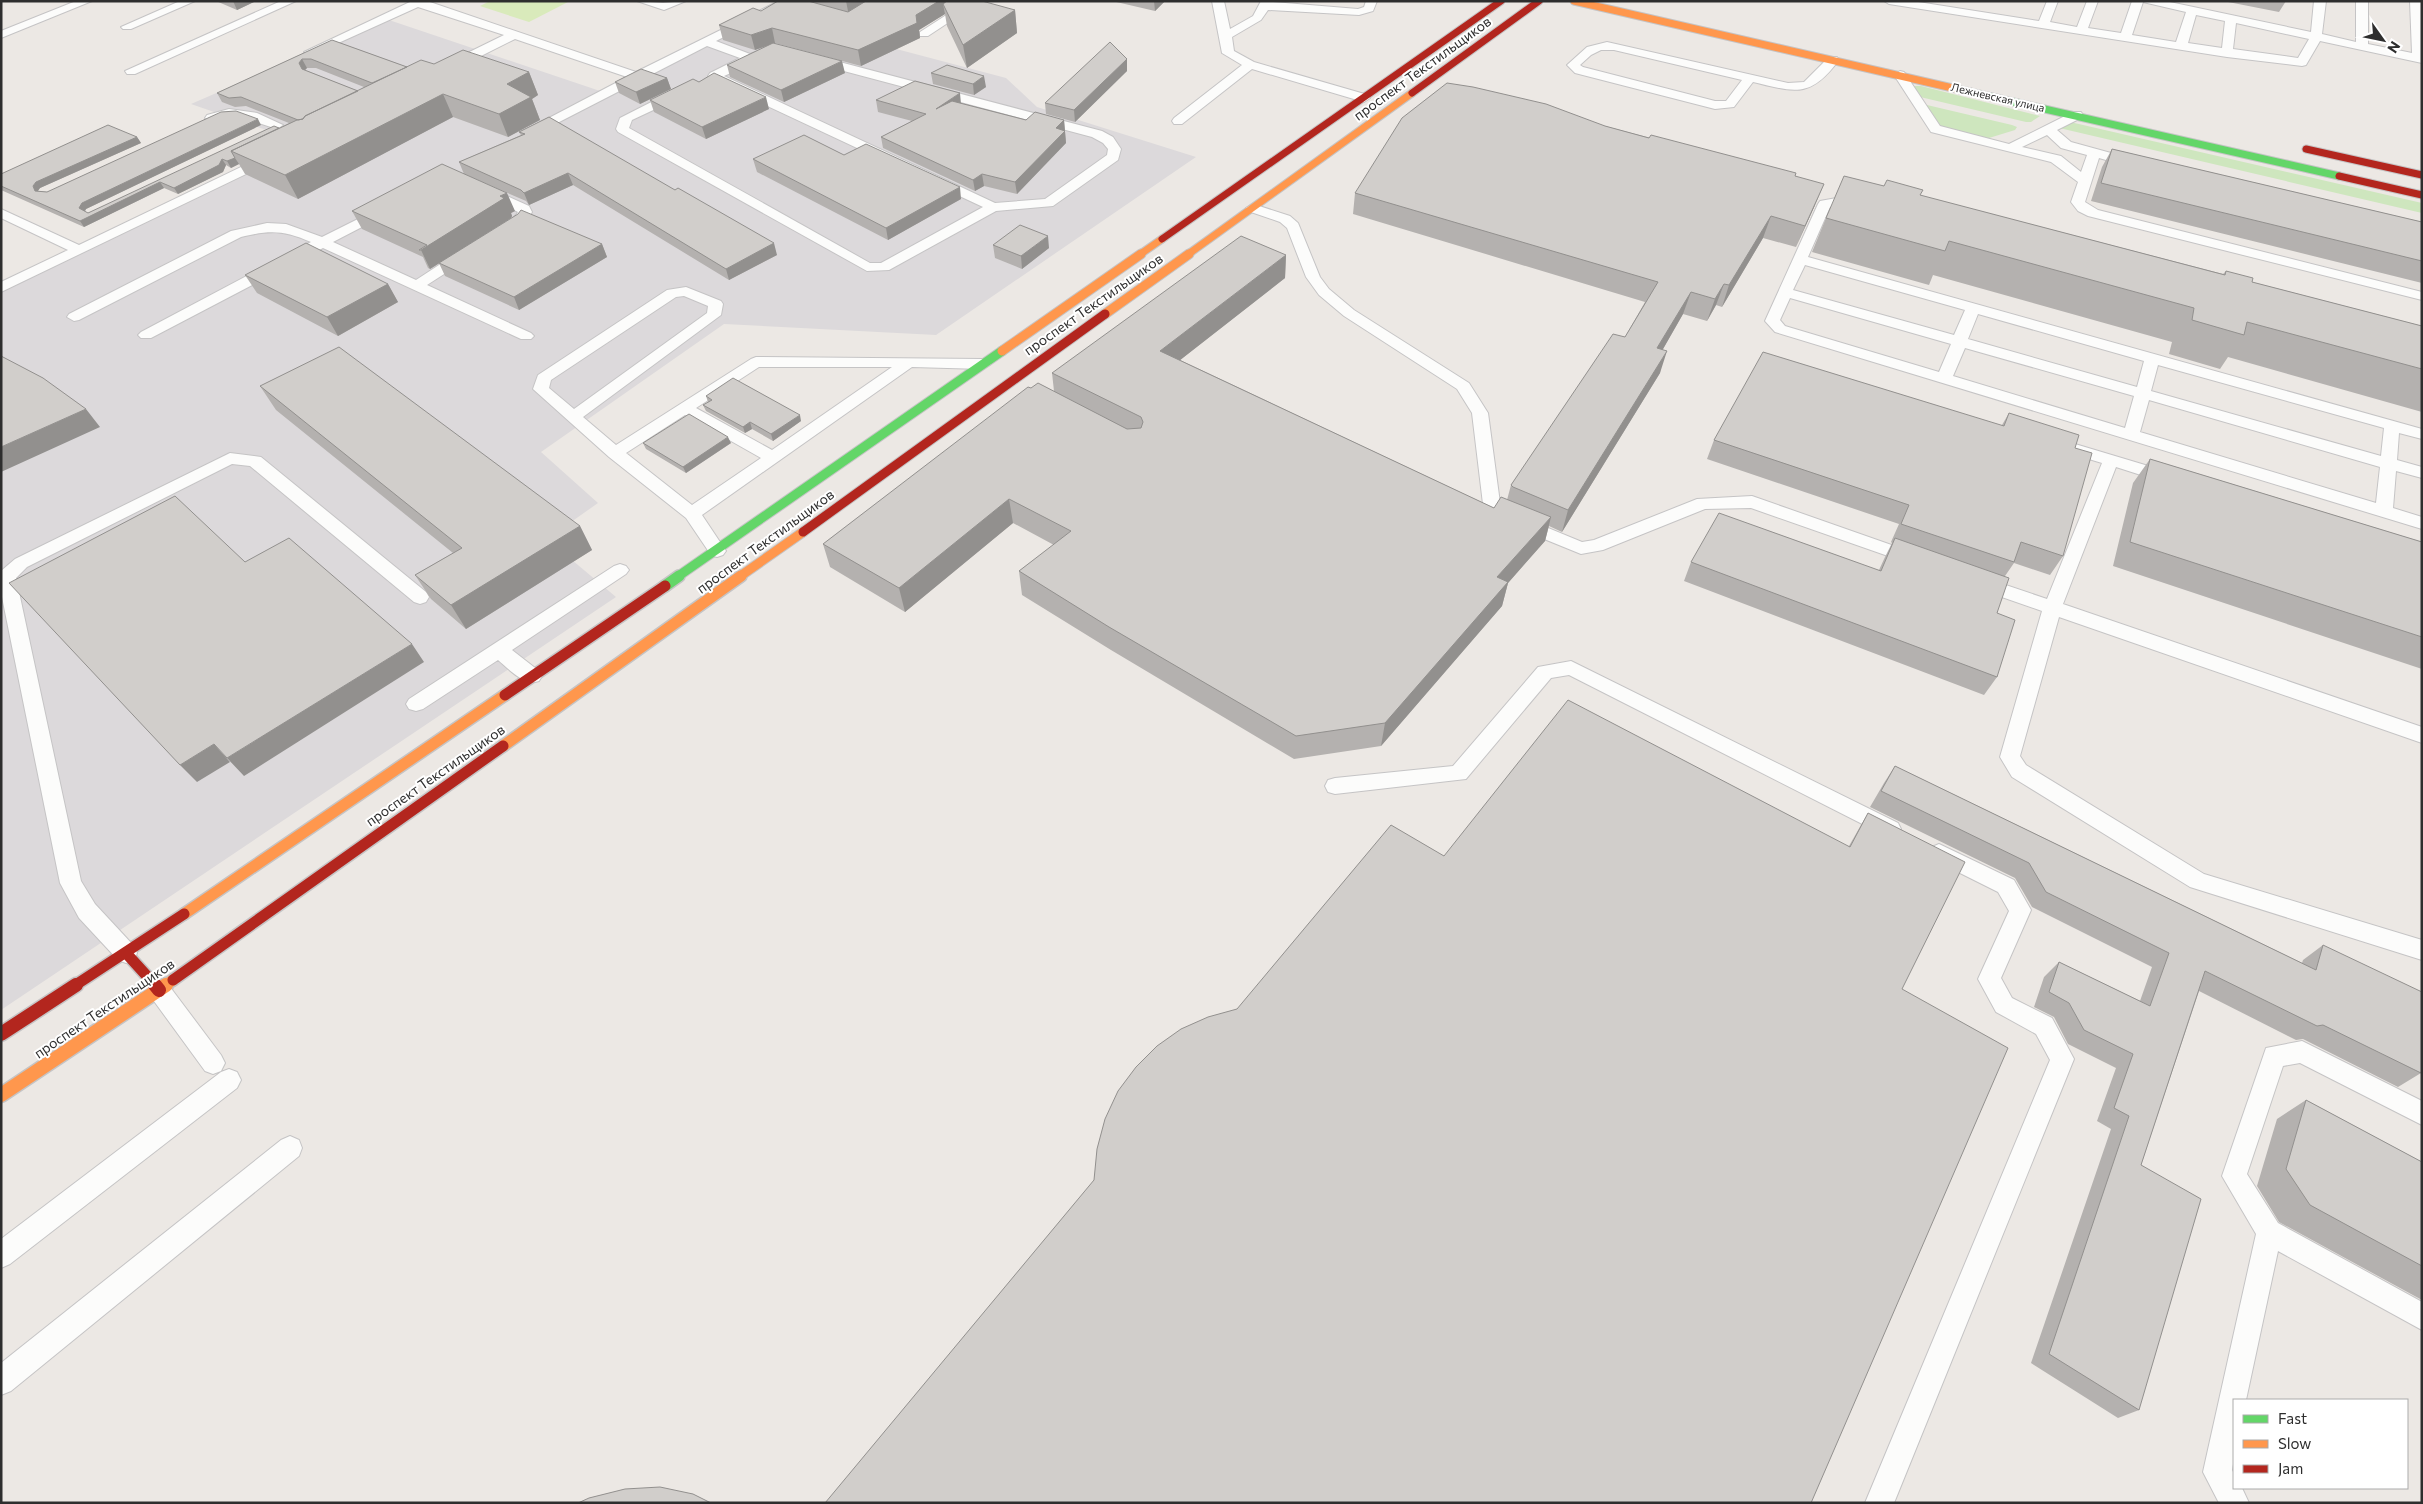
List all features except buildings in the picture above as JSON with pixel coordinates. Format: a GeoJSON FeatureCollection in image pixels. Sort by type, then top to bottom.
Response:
{"type":"FeatureCollection","features":[{"type":"Feature","properties":{"kind":"main road","name":"проспект Текстильщиков"},"geometry":{"type":"LineString","coordinates":[[1,1034],[126,953],[717,551],[1501,1]]}},
{"type":"Feature","properties":{"kind":"main road","name":"проспект Текстильщиков"},"geometry":{"type":"LineString","coordinates":[[1,1095],[159,990],[778,550],[1016,386],[1253,208],[1539,1]]}},
{"type":"Feature","properties":{"kind":"main road","name":"Лежневская улица"},"geometry":{"type":"LineString","coordinates":[[1574,1],[2422,195]]}},
{"type":"Feature","properties":{"kind":"main road"},"geometry":{"type":"LineString","coordinates":[[2297,147],[2422,175]]}},
{"type":"Feature","properties":{"kind":"main road"},"geometry":{"type":"LineString","coordinates":[[126,953],[159,990]]}},
{"type":"Feature","properties":{"kind":"lane"},"geometry":{"type":"LineString","coordinates":[[1,35],[88,1]]}},
{"type":"Feature","properties":{"kind":"lane"},"geometry":{"type":"LineString","coordinates":[[126,27],[190,1]]}},
{"type":"Feature","properties":{"kind":"lane"},"geometry":{"type":"LineString","coordinates":[[131,71],[291,1]]}},
{"type":"Feature","properties":{"kind":"lane"},"geometry":{"type":"LineString","coordinates":[[642,1],[664,7],[681,1]]}},
{"type":"Feature","properties":{"kind":"lane"},"geometry":{"type":"LineString","coordinates":[[1218,1],[1228,53],[1250,65],[1364,98]]}},
{"type":"Feature","properties":{"kind":"lane"},"geometry":{"type":"LineString","coordinates":[[1226,36],[1257,18],[1266,4],[1334,6],[1359,12],[1369,9],[1372,1]]}},
{"type":"Feature","properties":{"kind":"lane"},"geometry":{"type":"LineString","coordinates":[[1889,1],[1962,7],[2043,25],[2227,53],[2302,62],[2316,37],[2320,1]]}},
{"type":"Feature","properties":{"kind":"lane"},"geometry":{"type":"LineString","coordinates":[[2043,25],[2053,1]]}},
{"type":"Feature","properties":{"kind":"lane"},"geometry":{"type":"LineString","coordinates":[[2081,31],[2093,1]]}},
{"type":"Feature","properties":{"kind":"lane"},"geometry":{"type":"LineString","coordinates":[[2126,37],[2138,1]]}},
{"type":"Feature","properties":{"kind":"lane"},"geometry":{"type":"LineString","coordinates":[[2148,1],[2420,59],[2416,1]]}},
{"type":"Feature","properties":{"kind":"lane"},"geometry":{"type":"LineString","coordinates":[[2362,1],[2362,46]]}},
{"type":"Feature","properties":{"kind":"lane"},"geometry":{"type":"LineString","coordinates":[[300,57],[420,2],[637,76]]}},
{"type":"Feature","properties":{"kind":"lane"},"geometry":{"type":"LineString","coordinates":[[924,34],[972,2]]}},
{"type":"Feature","properties":{"kind":"lane"},"geometry":{"type":"LineString","coordinates":[[521,138],[637,76],[789,3]]}},
{"type":"Feature","properties":{"kind":"lane"},"geometry":{"type":"LineString","coordinates":[[2181,46],[2192,10]]}},
{"type":"Feature","properties":{"kind":"lane"},"geometry":{"type":"LineString","coordinates":[[2227,53],[2231,18]]}},
{"type":"Feature","properties":{"kind":"lane"},"geometry":{"type":"LineString","coordinates":[[2267,58],[2268,26]]}},
{"type":"Feature","properties":{"kind":"lane"},"geometry":{"type":"LineString","coordinates":[[444,70],[514,35]]}},
{"type":"Feature","properties":{"kind":"lane"},"geometry":{"type":"LineString","coordinates":[[708,42],[750,58]]}},
{"type":"Feature","properties":{"kind":"lane"},"geometry":{"type":"LineString","coordinates":[[1749,78],[1730,104],[1715,105],[1579,70],[1573,65],[1589,49],[1606,45],[1624,47],[1695,74],[1749,78],[1788,87],[1808,85],[1833,60]]}},
{"type":"Feature","properties":{"kind":"lane"},"geometry":{"type":"LineString","coordinates":[[688,88],[626,118],[622,129],[867,267],[884,267],[993,207],[1048,203],[1113,157],[1115,149],[1108,140],[1097,134],[784,50],[767,50],[709,78],[993,207]]}},
{"type":"Feature","properties":{"kind":"lane"},"geometry":{"type":"LineString","coordinates":[[1178,121],[1250,65]]}},
{"type":"Feature","properties":{"kind":"lane"},"geometry":{"type":"LineString","coordinates":[[1677,96],[1695,74]]}},
{"type":"Feature","properties":{"kind":"lane"},"geometry":{"type":"LineString","coordinates":[[1900,75],[1935,129],[2056,159],[2085,181]]}},
{"type":"Feature","properties":{"kind":"lane"},"geometry":{"type":"LineString","coordinates":[[195,125],[221,113],[241,111],[281,127],[260,134]]}},
{"type":"Feature","properties":{"kind":"lane"},"geometry":{"type":"LineString","coordinates":[[2010,148],[2077,115]]}},
{"type":"Feature","properties":{"kind":"lane"},"geometry":{"type":"LineString","coordinates":[[2049,130],[2066,145],[2123,160]]}},
{"type":"Feature","properties":{"kind":"lane"},"geometry":{"type":"LineString","coordinates":[[2094,153],[2078,202],[2083,208],[2093,213],[2422,296]]}},
{"type":"Feature","properties":{"kind":"lane"},"geometry":{"type":"LineString","coordinates":[[1,288],[274,155]]}},
{"type":"Feature","properties":{"kind":"lane"},"geometry":{"type":"LineString","coordinates":[[477,187],[520,206],[525,212],[521,219],[492,238]]}},
{"type":"Feature","properties":{"kind":"lane"},"geometry":{"type":"LineString","coordinates":[[1869,205],[1842,201],[1825,204],[1772,321],[1780,328],[1944,380],[2422,523]]}},
{"type":"Feature","properties":{"kind":"lane"},"geometry":{"type":"LineString","coordinates":[[146,335],[391,206]]}},
{"type":"Feature","properties":{"kind":"lane"},"geometry":{"type":"LineString","coordinates":[[1253,208],[1285,219],[1293,226],[1313,277],[1324,292],[1349,313],[1463,386],[1480,413],[1492,504],[1501,515],[1581,548],[1597,546],[1703,503],[1752,502],[1930,565]]}},
{"type":"Feature","properties":{"kind":"lane"},"geometry":{"type":"LineString","coordinates":[[1,213],[79,250]]}},
{"type":"Feature","properties":{"kind":"lane"},"geometry":{"type":"LineString","coordinates":[[74,317],[226,238],[246,231],[267,227],[286,228],[323,242],[419,284],[526,336]]}},
{"type":"Feature","properties":{"kind":"lane"},"geometry":{"type":"LineString","coordinates":[[419,284],[476,248]]}},
{"type":"Feature","properties":{"kind":"lane"},"geometry":{"type":"LineString","coordinates":[[1799,259],[2422,434]]}},
{"type":"Feature","properties":{"kind":"lane"},"geometry":{"type":"LineString","coordinates":[[574,416],[714,316],[716,304],[686,291],[672,293],[544,378],[541,390],[574,416],[615,453],[692,514],[717,551]]}},
{"type":"Feature","properties":{"kind":"lane"},"geometry":{"type":"LineString","coordinates":[[1785,292],[2422,473]]}},
{"type":"Feature","properties":{"kind":"lane"},"geometry":{"type":"LineString","coordinates":[[1944,380],[1973,308]]}},
{"type":"Feature","properties":{"kind":"lane"},"geometry":{"type":"LineString","coordinates":[[2131,436],[2152,359]]}},
{"type":"Feature","properties":{"kind":"lane"},"geometry":{"type":"LineString","coordinates":[[615,453],[756,362],[984,364]]}},
{"type":"Feature","properties":{"kind":"lane"},"geometry":{"type":"LineString","coordinates":[[692,514],[909,362]]}},
{"type":"Feature","properties":{"kind":"lane"},"geometry":{"type":"LineString","coordinates":[[684,408],[772,457]]}},
{"type":"Feature","properties":{"kind":"lane"},"geometry":{"type":"LineString","coordinates":[[2384,512],[2392,425]]}},
{"type":"Feature","properties":{"kind":"lane"},"geometry":{"type":"LineString","coordinates":[[2046,440],[2186,483]]}},
{"type":"Feature","properties":{"kind":"lane"},"geometry":{"type":"LineString","coordinates":[[126,953],[87,911],[71,883],[7,576],[21,562],[230,458],[255,461],[420,597]]}},
{"type":"Feature","properties":{"kind":"lane"},"geometry":{"type":"LineString","coordinates":[[2111,460],[2052,608],[2010,757],[2018,772],[2198,881],[2422,950]]}},
{"type":"Feature","properties":{"kind":"lane"},"geometry":{"type":"LineString","coordinates":[[416,704],[620,570]]}},
{"type":"Feature","properties":{"kind":"lane"},"geometry":{"type":"LineString","coordinates":[[1968,578],[2422,735]]}},
{"type":"Feature","properties":{"kind":"lane"},"geometry":{"type":"LineString","coordinates":[[498,650],[532,676]]}},
{"type":"Feature","properties":{"kind":"lane"},"geometry":{"type":"LineString","coordinates":[[1335,786],[1459,773],[1545,672],[1571,668],[2006,886],[2020,910],[1989,979],[2004,1005],[2044,1026],[2062,1059],[1879,1503]]}},
{"type":"Feature","properties":{"kind":"lane"},"geometry":{"type":"LineString","coordinates":[[1,1255],[221,1071],[159,990]]}},
{"type":"Feature","properties":{"kind":"lane"},"geometry":{"type":"LineString","coordinates":[[2422,1114],[2302,1052],[2274,1056],[2234,1176],[2269,1232],[2422,1317]]}},
{"type":"Feature","properties":{"kind":"lane"},"geometry":{"type":"LineString","coordinates":[[1,1381],[290,1148]]}},
{"type":"Feature","properties":{"kind":"lane"},"geometry":{"type":"LineString","coordinates":[[2235,1503],[2217,1472],[2269,1232]]}},
{"type":"Feature","properties":{"kind":"shaded area"},"geometry":{"type":"Polygon","coordinates":[[[764,14],[1006,78],[1037,107],[1196,157],[936,335],[724,324],[541,452],[598,503],[547,539],[616,597],[1,1010],[1,287],[301,142],[191,104],[386,19],[612,95],[764,14]]]}},
{"type":"Feature","properties":{"kind":"green space"},"geometry":{"type":"Polygon","coordinates":[[[490,1],[568,2],[529,22],[480,6],[490,1]]]}},
{"type":"Feature","properties":{"kind":"green space"},"geometry":{"type":"Polygon","coordinates":[[[1910,86],[1921,86],[2040,116],[2031,122],[2026,122],[1916,96],[1910,86]]]}},
{"type":"Feature","properties":{"kind":"green space"},"geometry":{"type":"Polygon","coordinates":[[[1927,105],[2017,127],[2015,130],[1989,138],[1976,137],[1938,128],[1922,106],[1927,105]]]}},
{"type":"Feature","properties":{"kind":"green space"},"geometry":{"type":"Polygon","coordinates":[[[2070,122],[2422,203],[2422,213],[2055,127],[2070,122]]]}},
{"type":"Feature","properties":{"kind":"traffic: fast"},"geometry":{"type":"LineString","coordinates":[[1970,92],[2339,176]]}},
{"type":"Feature","properties":{"kind":"traffic: fast"},"geometry":{"type":"LineString","coordinates":[[665,586],[1002,351]]}},
{"type":"Feature","properties":{"kind":"traffic: slow"},"geometry":{"type":"LineString","coordinates":[[1574,1],[1970,92]]}},
{"type":"Feature","properties":{"kind":"traffic: slow"},"geometry":{"type":"LineString","coordinates":[[1105,314],[1412,93]]}},
{"type":"Feature","properties":{"kind":"traffic: slow"},"geometry":{"type":"LineString","coordinates":[[1002,351],[1162,239]]}},
{"type":"Feature","properties":{"kind":"traffic: slow"},"geometry":{"type":"LineString","coordinates":[[503,746],[803,532]]}},
{"type":"Feature","properties":{"kind":"traffic: slow"},"geometry":{"type":"LineString","coordinates":[[184,914],[505,695]]}},
{"type":"Feature","properties":{"kind":"traffic: slow"},"geometry":{"type":"LineString","coordinates":[[1,1095],[173,980]]}},
{"type":"Feature","properties":{"kind":"traffic: jam"},"geometry":{"type":"LineString","coordinates":[[1162,239],[1501,1]]}},
{"type":"Feature","properties":{"kind":"traffic: jam"},"geometry":{"type":"LineString","coordinates":[[1412,93],[1539,1]]}},
{"type":"Feature","properties":{"kind":"traffic: jam"},"geometry":{"type":"LineString","coordinates":[[2306,149],[2422,175]]}},
{"type":"Feature","properties":{"kind":"traffic: jam"},"geometry":{"type":"LineString","coordinates":[[2339,176],[2422,195]]}},
{"type":"Feature","properties":{"kind":"traffic: jam"},"geometry":{"type":"LineString","coordinates":[[803,532],[1105,314]]}},
{"type":"Feature","properties":{"kind":"traffic: jam"},"geometry":{"type":"LineString","coordinates":[[505,695],[665,586]]}},
{"type":"Feature","properties":{"kind":"traffic: jam"},"geometry":{"type":"LineString","coordinates":[[173,980],[503,746]]}},
{"type":"Feature","properties":{"kind":"traffic: jam"},"geometry":{"type":"LineString","coordinates":[[1,1034],[184,914]]}},
{"type":"Feature","properties":{"kind":"traffic: jam"},"geometry":{"type":"LineString","coordinates":[[126,953],[159,990]]}}]}
